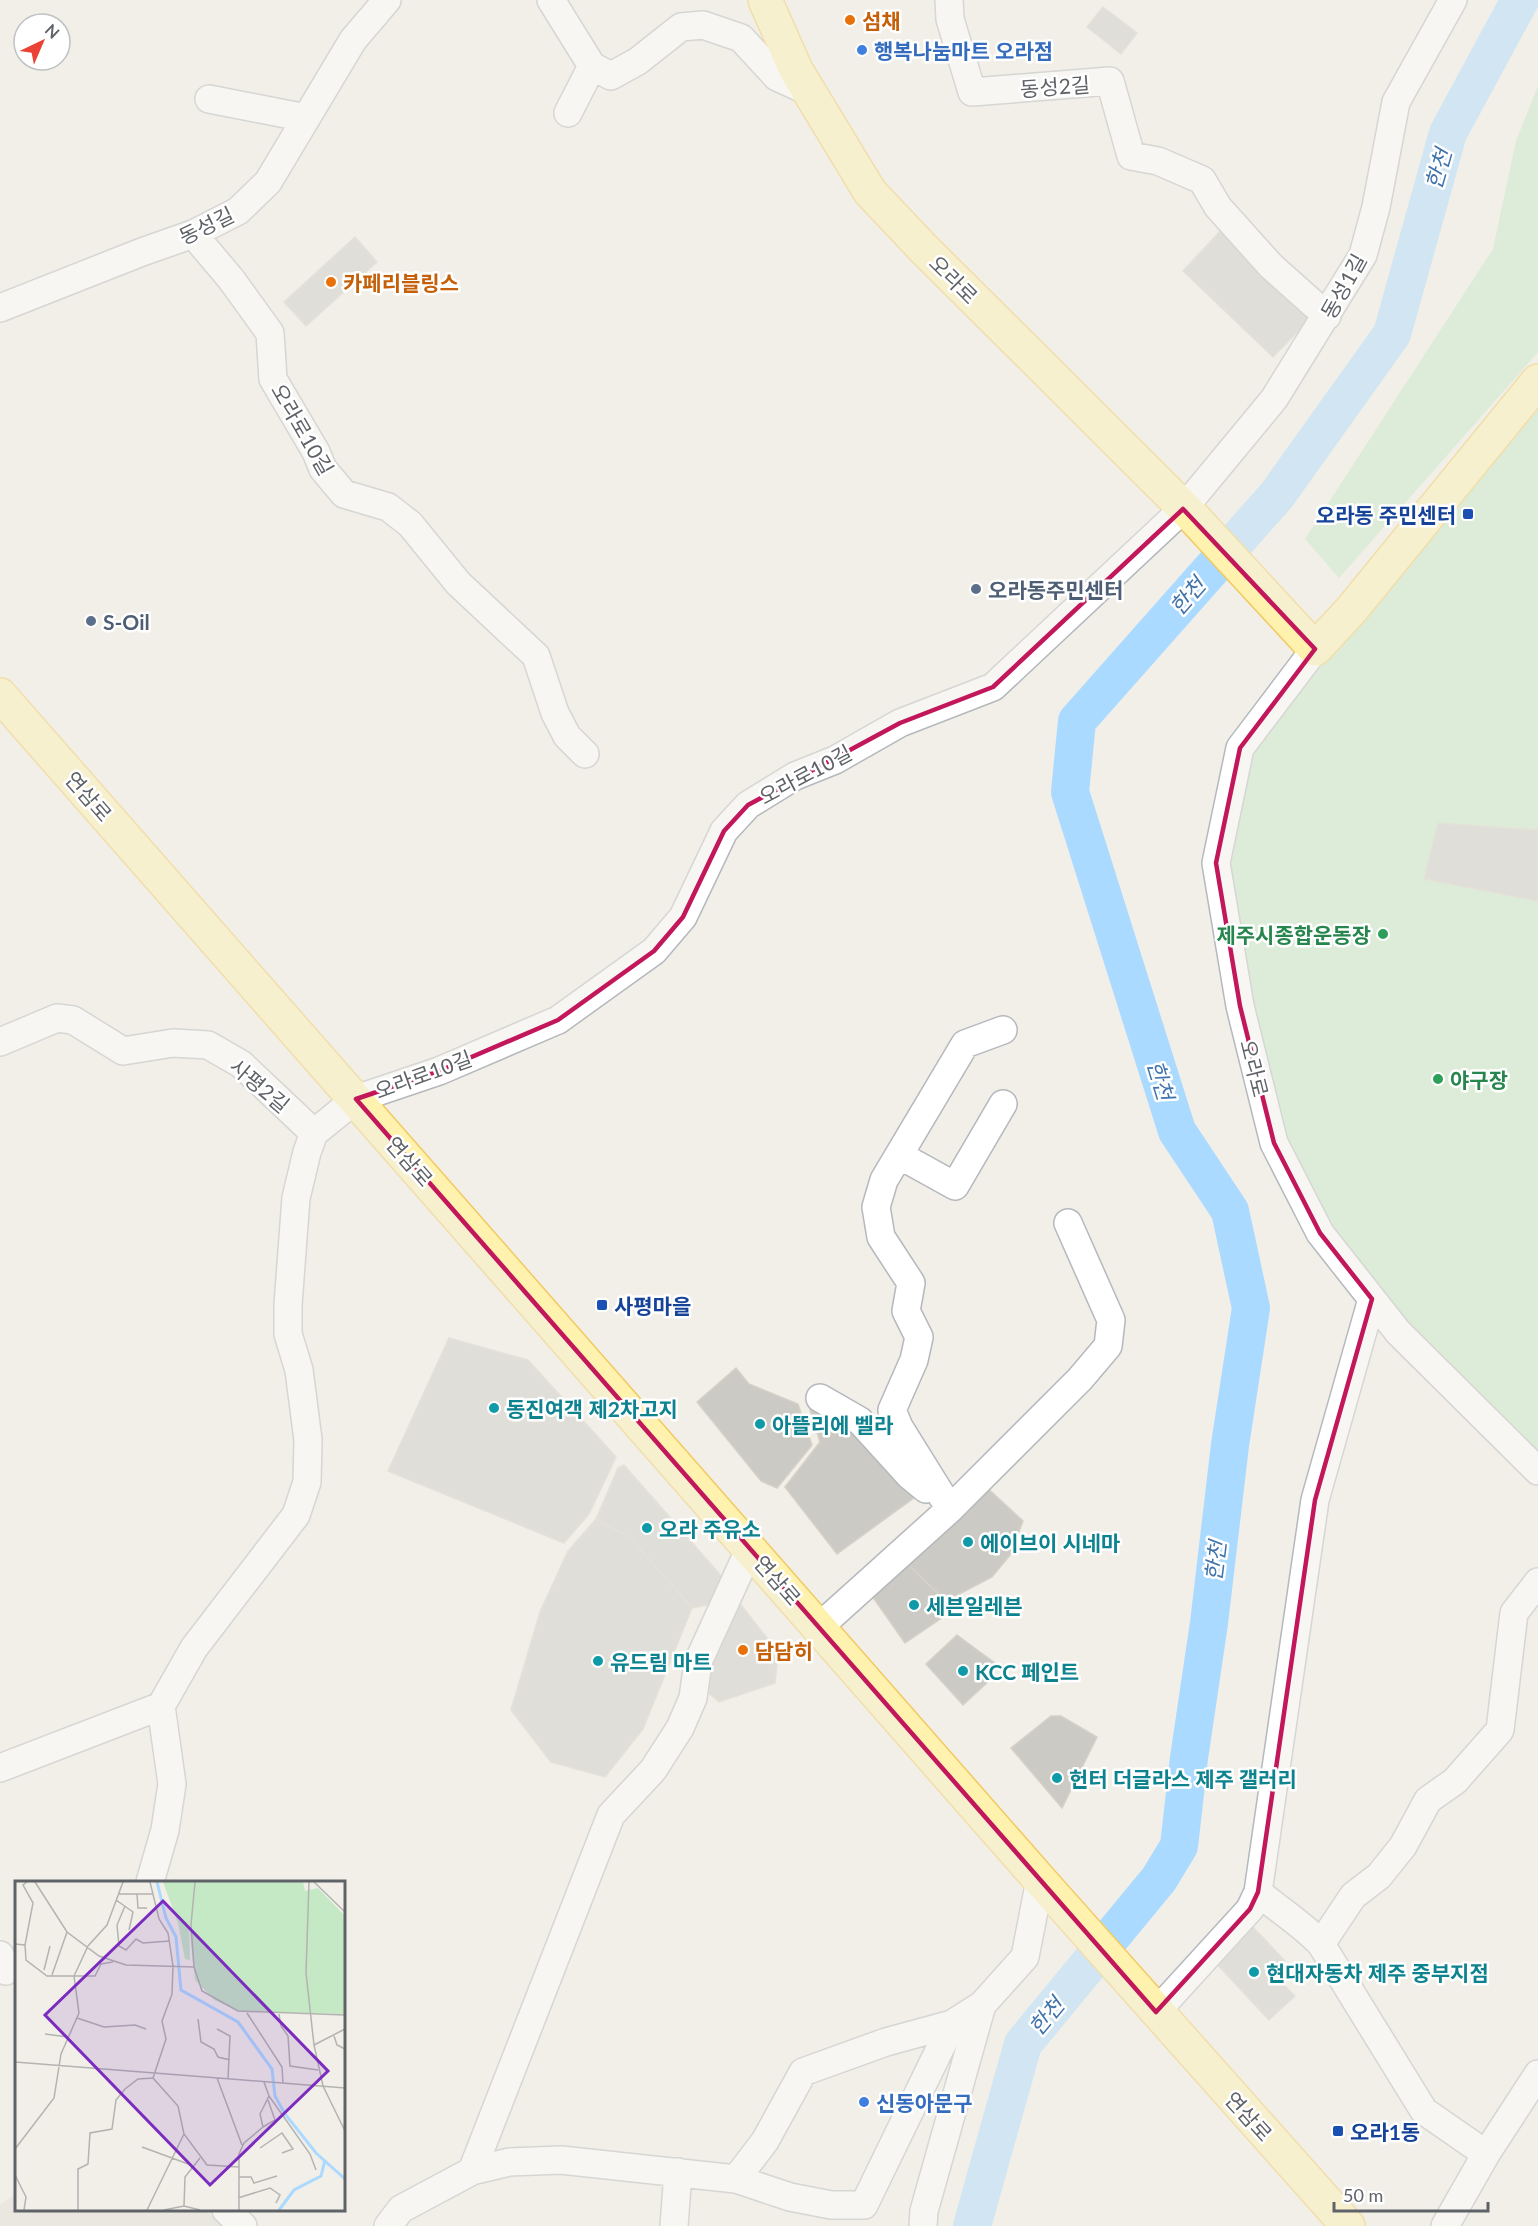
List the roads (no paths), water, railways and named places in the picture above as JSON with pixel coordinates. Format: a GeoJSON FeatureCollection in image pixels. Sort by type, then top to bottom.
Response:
{"type":"FeatureCollection","features":[{"type":"Feature","properties":{"kind":"main road","name":"오라로"},"geometry":{"type":"LineString","coordinates":[[765,0],[796,70],[870,192],[1189,514],[1315,649]]}},
{"type":"Feature","properties":{"kind":"main road"},"geometry":{"type":"LineString","coordinates":[[1315,649],[1352,609],[1538,381]]}},
{"type":"Feature","properties":{"kind":"main road","name":"연삼로"},"geometry":{"type":"LineString","coordinates":[[0,695],[1153,2009],[1348,2226]]}},
{"type":"Feature","properties":{"kind":"street","name":"동성길"},"geometry":{"type":"LineString","coordinates":[[3,301],[193,234],[238,211],[268,182],[353,40],[387,0]]}},
{"type":"Feature","properties":{"kind":"street"},"geometry":{"type":"LineString","coordinates":[[551,0],[592,66],[610,76],[638,61],[681,27],[703,25],[741,38],[777,77],[810,92]]}},
{"type":"Feature","properties":{"kind":"street","name":"동성2길"},"geometry":{"type":"LineString","coordinates":[[949,0],[950,19],[972,92],[1110,81],[1131,156],[1158,161],[1202,180],[1218,207],[1271,266],[1327,316]]}},
{"type":"Feature","properties":{"kind":"street","name":"동성1길"},"geometry":{"type":"LineString","coordinates":[[1189,514],[1274,399],[1363,255],[1376,207],[1396,102],[1453,0]]}},
{"type":"Feature","properties":{"kind":"street"},"geometry":{"type":"LineString","coordinates":[[568,113],[592,66]]}},
{"type":"Feature","properties":{"kind":"street"},"geometry":{"type":"LineString","coordinates":[[209,99],[306,118]]}},
{"type":"Feature","properties":{"kind":"street","name":"오라로10길"},"geometry":{"type":"LineString","coordinates":[[193,234],[231,279],[270,333],[273,379],[316,452],[323,469],[344,494],[388,507],[410,524],[458,583],[536,656],[555,713],[567,736],[585,754]]}},
{"type":"Feature","properties":{"kind":"street","name":"오라로10길"},"geometry":{"type":"LineString","coordinates":[[314,1132],[356,1099],[439,1071],[558,1020],[654,951],[683,918],[724,831],[748,805],[795,776],[835,760],[900,723],[993,687],[1189,514]]}},
{"type":"Feature","properties":{"kind":"street","name":"오라로"},"geometry":{"type":"LineString","coordinates":[[1315,649],[1240,748],[1216,863],[1240,1006],[1275,1143],[1320,1233],[1398,1332],[1538,1471]]}},
{"type":"Feature","properties":{"kind":"street","name":"사평2길"},"geometry":{"type":"LineString","coordinates":[[0,1042],[57,1018],[73,1020],[123,1051],[173,1043],[207,1045],[241,1064],[314,1132]]}},
{"type":"Feature","properties":{"kind":"street"},"geometry":{"type":"LineString","coordinates":[[950,1509],[899,1427],[892,1410],[914,1360],[919,1337],[906,1311],[911,1283],[881,1237],[876,1207],[884,1180],[965,1044],[1003,1030]]}},
{"type":"Feature","properties":{"kind":"street"},"geometry":{"type":"LineString","coordinates":[[899,1155],[955,1186],[1004,1104]]}},
{"type":"Feature","properties":{"kind":"street"},"geometry":{"type":"LineString","coordinates":[[150,1881],[165,1830],[172,1784],[161,1706],[194,1648],[296,1515],[307,1482],[308,1440],[299,1370],[288,1334],[288,1305],[296,1198],[306,1152],[314,1132]]}},
{"type":"Feature","properties":{"kind":"street"},"geometry":{"type":"LineString","coordinates":[[819,1628],[950,1509],[1080,1379],[1108,1346],[1111,1320],[1068,1223]]}},
{"type":"Feature","properties":{"kind":"street"},"geometry":{"type":"LineString","coordinates":[[1153,2009],[1250,1909],[1258,1892],[1315,1500],[1372,1299]]}},
{"type":"Feature","properties":{"kind":"street"},"geometry":{"type":"LineString","coordinates":[[820,1398],[860,1420],[909,1475],[950,1509]]}},
{"type":"Feature","properties":{"kind":"street"},"geometry":{"type":"LineString","coordinates":[[472,2171],[611,1815],[653,1770],[681,1728],[693,1698],[698,1662],[750,1548]]}},
{"type":"Feature","properties":{"kind":"street"},"geometry":{"type":"LineString","coordinates":[[1321,1944],[1353,1896],[1379,1876],[1403,1846],[1428,1800],[1455,1781],[1500,1730],[1514,1613],[1538,1582]]}},
{"type":"Feature","properties":{"kind":"street"},"geometry":{"type":"LineString","coordinates":[[0,1768],[161,1706]]}},
{"type":"Feature","properties":{"kind":"street"},"geometry":{"type":"LineString","coordinates":[[736,2179],[765,2140],[803,2072],[886,2042],[952,2024],[982,2005],[1025,1957],[1040,1880]]}},
{"type":"Feature","properties":{"kind":"street"},"geometry":{"type":"LineString","coordinates":[[1258,1892],[1301,1924],[1321,1944],[1424,2111],[1486,2154]]}},
{"type":"Feature","properties":{"kind":"street"},"geometry":{"type":"LineString","coordinates":[[922,2226],[948,2121],[982,2005]]}},
{"type":"Feature","properties":{"kind":"street"},"geometry":{"type":"LineString","coordinates":[[388,2226],[401,2209],[472,2171],[509,2162],[561,2160],[736,2179],[790,2197],[831,2205],[864,2205],[952,2024]]}},
{"type":"Feature","properties":{"kind":"street"},"geometry":{"type":"LineString","coordinates":[[1445,2226],[1486,2154],[1538,2074]]}},
{"type":"Feature","properties":{"kind":"street"},"geometry":{"type":"LineString","coordinates":[[674,2226],[678,2172]]}},
{"type":"Feature","properties":{"kind":"street"},"geometry":{"type":"LineString","coordinates":[[227,2211],[243,2226]]}},
{"type":"Feature","properties":{"kind":"waterway","name":"한천"},"geometry":{"type":"LineString","coordinates":[[972,2226],[1023,2044],[1159,1879],[1179,1846],[1230,1445],[1251,1308],[1230,1211],[1177,1131],[1070,792],[1077,721],[1277,495],[1392,334],[1448,133],[1520,0]]}},
{"type":"Feature","properties":{"kind":"place","name":"섬채"},"geometry":{"type":"Point","coordinates":[850,20]}},
{"type":"Feature","properties":{"kind":"place","name":"행복나눔마트 오라점"},"geometry":{"type":"Point","coordinates":[862,50]}},
{"type":"Feature","properties":{"kind":"place","name":"카페리블링스"},"geometry":{"type":"Point","coordinates":[331,282]}},
{"type":"Feature","properties":{"kind":"place","name":"오라동 주민센터"},"geometry":{"type":"Point","coordinates":[1468,514]}},
{"type":"Feature","properties":{"kind":"place","name":"오라동주민센터"},"geometry":{"type":"Point","coordinates":[976,589]}},
{"type":"Feature","properties":{"kind":"place","name":"S-Oil"},"geometry":{"type":"Point","coordinates":[91,621]}},
{"type":"Feature","properties":{"kind":"place","name":"제주시종합운동장"},"geometry":{"type":"Point","coordinates":[1383,934]}},
{"type":"Feature","properties":{"kind":"place","name":"야구장"},"geometry":{"type":"Point","coordinates":[1438,1079]}},
{"type":"Feature","properties":{"kind":"place","name":"사평마을"},"geometry":{"type":"Point","coordinates":[602,1305]}},
{"type":"Feature","properties":{"kind":"place","name":"동진여객 제2차고지"},"geometry":{"type":"Point","coordinates":[494,1408]}},
{"type":"Feature","properties":{"kind":"place","name":"아뜰리에 벨라"},"geometry":{"type":"Point","coordinates":[760,1424]}},
{"type":"Feature","properties":{"kind":"place","name":"오라 주유소"},"geometry":{"type":"Point","coordinates":[647,1528]}},
{"type":"Feature","properties":{"kind":"place","name":"에이브이 시네마"},"geometry":{"type":"Point","coordinates":[968,1542]}},
{"type":"Feature","properties":{"kind":"place","name":"세븐일레븐"},"geometry":{"type":"Point","coordinates":[914,1605]}},
{"type":"Feature","properties":{"kind":"place","name":"담담히"},"geometry":{"type":"Point","coordinates":[743,1650]}},
{"type":"Feature","properties":{"kind":"place","name":"유드림 마트"},"geometry":{"type":"Point","coordinates":[598,1661]}},
{"type":"Feature","properties":{"kind":"place","name":"KCC 페인트"},"geometry":{"type":"Point","coordinates":[963,1671]}},
{"type":"Feature","properties":{"kind":"place","name":"헌터 더글라스 제주 갤러리"},"geometry":{"type":"Point","coordinates":[1057,1778]}},
{"type":"Feature","properties":{"kind":"place","name":"현대자동차 제주 중부지점"},"geometry":{"type":"Point","coordinates":[1254,1972]}},
{"type":"Feature","properties":{"kind":"place","name":"신동아문구"},"geometry":{"type":"Point","coordinates":[864,2102]}},
{"type":"Feature","properties":{"kind":"place","name":"오라1동"},"geometry":{"type":"Point","coordinates":[1338,2131]}}]}
